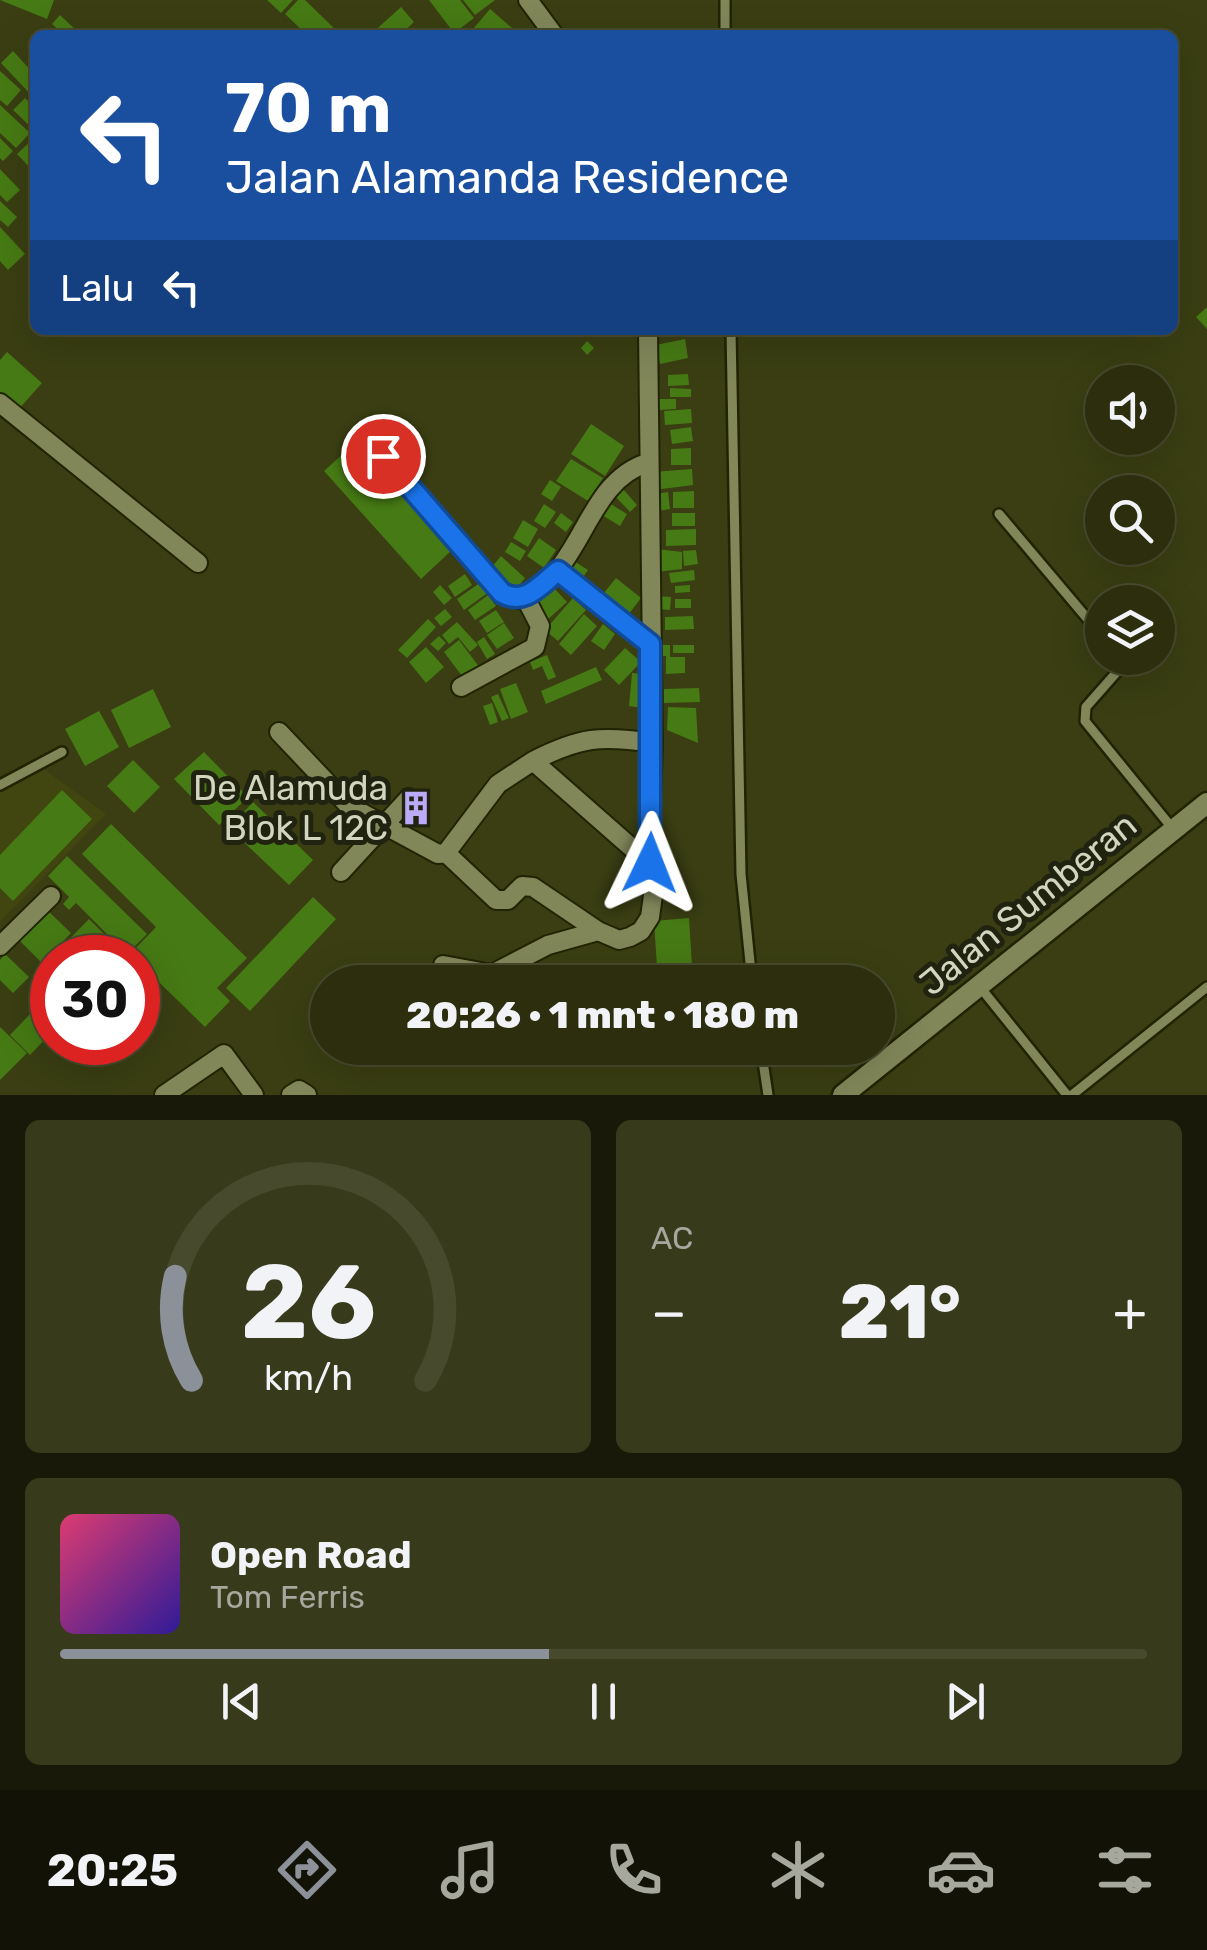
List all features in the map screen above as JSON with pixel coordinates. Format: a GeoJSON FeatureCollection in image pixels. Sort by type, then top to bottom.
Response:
{"type":"FeatureCollection","features":[{"type":"Feature","properties":{"kind":"street"},"geometry":{"type":"LineString","coordinates":[[528,0],[550,30]]}},
{"type":"Feature","properties":{"kind":"street"},"geometry":{"type":"LineString","coordinates":[[446,853],[496,900],[508,900],[522,886],[533,887],[598,932],[618,940],[642,931],[650,917],[654,888],[650,863],[653,744],[646,464],[648,335]]}},
{"type":"Feature","properties":{"kind":"street"},"geometry":{"type":"LineString","coordinates":[[0,403],[198,563]]}},
{"type":"Feature","properties":{"kind":"street"},"geometry":{"type":"LineString","coordinates":[[383,456],[502,593],[511,598],[525,597],[558,571],[618,477],[646,464]]}},
{"type":"Feature","properties":{"kind":"street"},"geometry":{"type":"LineString","coordinates":[[558,571],[650,644]]}},
{"type":"Feature","properties":{"kind":"street"},"geometry":{"type":"LineString","coordinates":[[461,687],[535,647],[540,626],[525,597]]}},
{"type":"Feature","properties":{"kind":"street"},"geometry":{"type":"LineString","coordinates":[[280,732],[350,806],[438,854],[446,853],[498,784],[533,761],[563,746],[606,736],[653,744]]}},
{"type":"Feature","properties":{"kind":"street"},"geometry":{"type":"LineString","coordinates":[[533,761],[650,863]]}},
{"type":"Feature","properties":{"kind":"street"},"geometry":{"type":"LineString","coordinates":[[341,872],[409,798]]}},
{"type":"Feature","properties":{"kind":"street","name":"Jalan Sumberan"},"geometry":{"type":"LineString","coordinates":[[843,1095],[1207,803]]}},
{"type":"Feature","properties":{"kind":"street"},"geometry":{"type":"LineString","coordinates":[[0,946],[51,896]]}},
{"type":"Feature","properties":{"kind":"street"},"geometry":{"type":"LineString","coordinates":[[509,965],[548,945],[598,932]]}},
{"type":"Feature","properties":{"kind":"street"},"geometry":{"type":"LineString","coordinates":[[164,1095],[224,1054],[254,1095]]}},
{"type":"Feature","properties":{"kind":"street"},"geometry":{"type":"LineString","coordinates":[[292,1095],[298,1090],[307,1095]]}},
{"type":"Feature","properties":{"kind":"lane"},"geometry":{"type":"LineString","coordinates":[[725,0],[726,30]]}},
{"type":"Feature","properties":{"kind":"lane"},"geometry":{"type":"LineString","coordinates":[[731,335],[741,874],[750,965]]}},
{"type":"Feature","properties":{"kind":"lane"},"geometry":{"type":"LineString","coordinates":[[999,514],[1085,616]]}},
{"type":"Feature","properties":{"kind":"lane"},"geometry":{"type":"LineString","coordinates":[[1113,675],[1086,706],[1085,722],[1173,829]]}},
{"type":"Feature","properties":{"kind":"lane"},"geometry":{"type":"LineString","coordinates":[[0,785],[62,752]]}},
{"type":"Feature","properties":{"kind":"lane"},"geometry":{"type":"LineString","coordinates":[[978,985],[1070,1095],[1207,987]]}},
{"type":"Feature","properties":{"kind":"lane"},"geometry":{"type":"LineString","coordinates":[[764,1065],[768,1095]]}},
{"type":"Feature","properties":{"kind":"shaded area"},"geometry":{"type":"Polygon","coordinates":[[[42,768],[106,814],[0,922],[0,790],[42,768]]]}},
{"type":"Feature","properties":{"kind":"building"},"geometry":{"type":"Polygon","coordinates":[[[0,0],[54,0],[47,19],[0,0]]]}},
{"type":"Feature","properties":{"kind":"building"},"geometry":{"type":"Polygon","coordinates":[[[267,0],[293,0],[281,13],[267,0]]]}},
{"type":"Feature","properties":{"kind":"building"},"geometry":{"type":"Polygon","coordinates":[[[298,0],[305,0],[336,30],[302,30],[285,14],[298,0]]]}},
{"type":"Feature","properties":{"kind":"building"},"geometry":{"type":"Polygon","coordinates":[[[429,0],[460,0],[474,18],[452,30],[429,0]]]}},
{"type":"Feature","properties":{"kind":"building"},"geometry":{"type":"Polygon","coordinates":[[[463,0],[495,0],[475,15],[463,0]]]}},
{"type":"Feature","properties":{"kind":"building"},"geometry":{"type":"Polygon","coordinates":[[[401,7],[414,22],[405,30],[376,30],[401,7]]]}},
{"type":"Feature","properties":{"kind":"building"},"geometry":{"type":"Polygon","coordinates":[[[490,9],[514,30],[472,30],[490,9]]]}},
{"type":"Feature","properties":{"kind":"building"},"geometry":{"type":"Polygon","coordinates":[[[60,15],[76,30],[59,30],[52,24],[60,15]]]}},
{"type":"Feature","properties":{"kind":"building"},"geometry":{"type":"Polygon","coordinates":[[[13,51],[30,70],[30,94],[1,63],[13,51]]]}},
{"type":"Feature","properties":{"kind":"building"},"geometry":{"type":"Polygon","coordinates":[[[0,71],[21,90],[7,106],[0,100],[0,71]]]}},
{"type":"Feature","properties":{"kind":"building"},"geometry":{"type":"Polygon","coordinates":[[[25,98],[30,103],[30,126],[13,110],[25,98]]]}},
{"type":"Feature","properties":{"kind":"building"},"geometry":{"type":"Polygon","coordinates":[[[0,105],[30,133],[16,148],[0,133],[0,105]]]}},
{"type":"Feature","properties":{"kind":"building"},"geometry":{"type":"Polygon","coordinates":[[[0,138],[13,151],[3,161],[0,158],[0,138]]]}},
{"type":"Feature","properties":{"kind":"building"},"geometry":{"type":"Polygon","coordinates":[[[30,142],[30,168],[17,154],[30,142]]]}},
{"type":"Feature","properties":{"kind":"building"},"geometry":{"type":"Polygon","coordinates":[[[0,169],[20,190],[7,202],[0,195],[0,169]]]}},
{"type":"Feature","properties":{"kind":"building"},"geometry":{"type":"Polygon","coordinates":[[[0,201],[17,217],[8,227],[0,220],[0,201]]]}},
{"type":"Feature","properties":{"kind":"building"},"geometry":{"type":"Polygon","coordinates":[[[0,227],[25,254],[8,270],[0,261],[0,227]]]}},
{"type":"Feature","properties":{"kind":"building"},"geometry":{"type":"Polygon","coordinates":[[[1207,307],[1207,329],[1196,317],[1207,307]]]}},
{"type":"Feature","properties":{"kind":"building"},"geometry":{"type":"Polygon","coordinates":[[[685,339],[688,358],[660,364],[656,345],[685,339]]]}},
{"type":"Feature","properties":{"kind":"building"},"geometry":{"type":"Polygon","coordinates":[[[587,341],[594,348],[587,355],[581,348],[587,341]]]}},
{"type":"Feature","properties":{"kind":"building"},"geometry":{"type":"Polygon","coordinates":[[[7,352],[42,383],[17,411],[0,396],[0,360],[7,352]]]}},
{"type":"Feature","properties":{"kind":"building"},"geometry":{"type":"Polygon","coordinates":[[[688,374],[689,385],[668,386],[668,375],[688,374]]]}},
{"type":"Feature","properties":{"kind":"building"},"geometry":{"type":"Polygon","coordinates":[[[670,388],[691,389],[691,397],[670,397],[670,388]]]}},
{"type":"Feature","properties":{"kind":"building"},"geometry":{"type":"Polygon","coordinates":[[[659,399],[676,399],[676,409],[659,410],[659,399]]]}},
{"type":"Feature","properties":{"kind":"building"},"geometry":{"type":"Polygon","coordinates":[[[691,409],[692,423],[665,425],[664,411],[691,409]]]}},
{"type":"Feature","properties":{"kind":"building"},"geometry":{"type":"Polygon","coordinates":[[[591,424],[624,446],[605,476],[571,454],[591,424]]]}},
{"type":"Feature","properties":{"kind":"building"},"geometry":{"type":"Polygon","coordinates":[[[691,427],[693,441],[672,444],[670,430],[691,427]]]}},
{"type":"Feature","properties":{"kind":"building"},"geometry":{"type":"Polygon","coordinates":[[[356,442],[452,550],[421,579],[324,471],[356,442]]]}},
{"type":"Feature","properties":{"kind":"building"},"geometry":{"type":"Polygon","coordinates":[[[691,448],[691,465],[671,465],[671,449],[691,448]]]}},
{"type":"Feature","properties":{"kind":"building"},"geometry":{"type":"Polygon","coordinates":[[[571,459],[603,478],[588,501],[556,481],[571,459]]]}},
{"type":"Feature","properties":{"kind":"building"},"geometry":{"type":"Polygon","coordinates":[[[692,469],[693,485],[654,490],[653,472],[692,469]]]}},
{"type":"Feature","properties":{"kind":"building"},"geometry":{"type":"Polygon","coordinates":[[[550,480],[561,487],[552,501],[541,494],[550,480]]]}},
{"type":"Feature","properties":{"kind":"building"},"geometry":{"type":"Polygon","coordinates":[[[622,488],[637,505],[630,512],[614,495],[622,488]]]}},
{"type":"Feature","properties":{"kind":"building"},"geometry":{"type":"Polygon","coordinates":[[[694,491],[694,508],[673,508],[673,492],[694,491]]]}},
{"type":"Feature","properties":{"kind":"building"},"geometry":{"type":"Polygon","coordinates":[[[668,492],[670,509],[658,511],[655,494],[668,492]]]}},
{"type":"Feature","properties":{"kind":"building"},"geometry":{"type":"Polygon","coordinates":[[[609,503],[627,514],[620,526],[602,515],[609,503]]]}},
{"type":"Feature","properties":{"kind":"building"},"geometry":{"type":"Polygon","coordinates":[[[544,504],[556,512],[545,528],[534,521],[544,504]]]}},
{"type":"Feature","properties":{"kind":"building"},"geometry":{"type":"Polygon","coordinates":[[[561,513],[573,522],[566,532],[554,523],[561,513]]]}},
{"type":"Feature","properties":{"kind":"building"},"geometry":{"type":"Polygon","coordinates":[[[672,513],[695,513],[695,526],[672,526],[672,513]]]}},
{"type":"Feature","properties":{"kind":"building"},"geometry":{"type":"Polygon","coordinates":[[[523,520],[538,529],[528,547],[513,538],[523,520]]]}},
{"type":"Feature","properties":{"kind":"building"},"geometry":{"type":"Polygon","coordinates":[[[696,529],[696,545],[666,546],[666,530],[696,529]]]}},
{"type":"Feature","properties":{"kind":"building"},"geometry":{"type":"Polygon","coordinates":[[[539,538],[556,550],[544,568],[527,556],[539,538]]]}},
{"type":"Feature","properties":{"kind":"building"},"geometry":{"type":"Polygon","coordinates":[[[511,542],[526,551],[520,561],[505,552],[511,542]]]}},
{"type":"Feature","properties":{"kind":"building"},"geometry":{"type":"Polygon","coordinates":[[[657,549],[682,552],[682,569],[656,572],[657,549]]]}},
{"type":"Feature","properties":{"kind":"building"},"geometry":{"type":"Polygon","coordinates":[[[696,550],[698,564],[684,566],[683,551],[696,550]]]}},
{"type":"Feature","properties":{"kind":"building"},"geometry":{"type":"Polygon","coordinates":[[[501,556],[525,578],[515,590],[491,568],[501,556]]]}},
{"type":"Feature","properties":{"kind":"building"},"geometry":{"type":"Polygon","coordinates":[[[574,561],[588,570],[581,580],[567,571],[574,561]]]}},
{"type":"Feature","properties":{"kind":"building"},"geometry":{"type":"Polygon","coordinates":[[[694,570],[695,580],[671,583],[669,573],[694,570]]]}},
{"type":"Feature","properties":{"kind":"building"},"geometry":{"type":"Polygon","coordinates":[[[465,574],[472,585],[455,597],[448,586],[465,574]]]}},
{"type":"Feature","properties":{"kind":"building"},"geometry":{"type":"Polygon","coordinates":[[[616,578],[641,598],[625,619],[599,599],[616,578]]]}},
{"type":"Feature","properties":{"kind":"building"},"geometry":{"type":"Polygon","coordinates":[[[481,582],[489,592],[464,610],[457,599],[481,582]]]}},
{"type":"Feature","properties":{"kind":"building"},"geometry":{"type":"Polygon","coordinates":[[[440,585],[452,598],[444,605],[433,592],[440,585]]]}},
{"type":"Feature","properties":{"kind":"building"},"geometry":{"type":"Polygon","coordinates":[[[690,585],[690,592],[675,593],[675,586],[690,585]]]}},
{"type":"Feature","properties":{"kind":"building"},"geometry":{"type":"Polygon","coordinates":[[[553,587],[567,602],[545,622],[532,608],[553,587]]]}},
{"type":"Feature","properties":{"kind":"building"},"geometry":{"type":"Polygon","coordinates":[[[488,595],[496,606],[475,620],[468,610],[488,595]]]}},
{"type":"Feature","properties":{"kind":"building"},"geometry":{"type":"Polygon","coordinates":[[[657,596],[671,597],[670,610],[656,609],[657,596]]]}},
{"type":"Feature","properties":{"kind":"building"},"geometry":{"type":"Polygon","coordinates":[[[573,598],[586,610],[558,641],[545,630],[573,598]]]}},
{"type":"Feature","properties":{"kind":"building"},"geometry":{"type":"Polygon","coordinates":[[[675,599],[691,599],[691,608],[675,608],[675,599]]]}},
{"type":"Feature","properties":{"kind":"building"},"geometry":{"type":"Polygon","coordinates":[[[445,609],[452,617],[441,626],[434,618],[445,609]]]}},
{"type":"Feature","properties":{"kind":"building"},"geometry":{"type":"Polygon","coordinates":[[[496,610],[504,622],[487,633],[479,621],[496,610]]]}},
{"type":"Feature","properties":{"kind":"building"},"geometry":{"type":"Polygon","coordinates":[[[584,614],[597,626],[571,655],[559,644],[584,614]]]}},
{"type":"Feature","properties":{"kind":"building"},"geometry":{"type":"Polygon","coordinates":[[[693,616],[694,629],[665,630],[665,617],[693,616]]]}},
{"type":"Feature","properties":{"kind":"building"},"geometry":{"type":"Polygon","coordinates":[[[428,619],[436,627],[407,658],[398,650],[428,619]]]}},
{"type":"Feature","properties":{"kind":"building"},"geometry":{"type":"Polygon","coordinates":[[[457,622],[478,645],[470,652],[458,637],[449,644],[442,635],[457,622]]]}},
{"type":"Feature","properties":{"kind":"building"},"geometry":{"type":"Polygon","coordinates":[[[504,623],[514,638],[497,649],[487,635],[504,623]]]}},
{"type":"Feature","properties":{"kind":"building"},"geometry":{"type":"Polygon","coordinates":[[[603,624],[615,634],[604,650],[591,641],[603,624]]]}},
{"type":"Feature","properties":{"kind":"building"},"geometry":{"type":"Polygon","coordinates":[[[439,636],[446,643],[438,651],[430,644],[439,636]]]}},
{"type":"Feature","properties":{"kind":"building"},"geometry":{"type":"Polygon","coordinates":[[[484,637],[495,654],[487,659],[477,642],[484,637]]]}},
{"type":"Feature","properties":{"kind":"building"},"geometry":{"type":"Polygon","coordinates":[[[459,640],[480,668],[465,680],[444,652],[459,640]]]}},
{"type":"Feature","properties":{"kind":"building"},"geometry":{"type":"Polygon","coordinates":[[[657,645],[670,645],[670,657],[685,657],[685,673],[666,674],[666,656],[657,656],[657,645]]]}},
{"type":"Feature","properties":{"kind":"building"},"geometry":{"type":"Polygon","coordinates":[[[673,645],[694,645],[694,653],[673,653],[673,645]]]}},
{"type":"Feature","properties":{"kind":"building"},"geometry":{"type":"Polygon","coordinates":[[[426,647],[444,667],[426,683],[409,662],[426,647]]]}},
{"type":"Feature","properties":{"kind":"building"},"geometry":{"type":"Polygon","coordinates":[[[625,648],[641,662],[619,685],[604,670],[625,648]]]}},
{"type":"Feature","properties":{"kind":"building"},"geometry":{"type":"Polygon","coordinates":[[[547,655],[556,677],[548,680],[542,666],[533,670],[530,662],[547,655]]]}},
{"type":"Feature","properties":{"kind":"building"},"geometry":{"type":"Polygon","coordinates":[[[596,667],[602,680],[546,704],[541,691],[596,667]]]}},
{"type":"Feature","properties":{"kind":"building"},"geometry":{"type":"Polygon","coordinates":[[[632,673],[646,674],[643,708],[629,706],[632,673]]]}},
{"type":"Feature","properties":{"kind":"building"},"geometry":{"type":"Polygon","coordinates":[[[516,683],[528,712],[511,719],[500,689],[516,683]]]}},
{"type":"Feature","properties":{"kind":"building"},"geometry":{"type":"Polygon","coordinates":[[[699,688],[700,702],[664,703],[664,689],[699,688]]]}},
{"type":"Feature","properties":{"kind":"building"},"geometry":{"type":"Polygon","coordinates":[[[153,689],[171,727],[129,748],[111,710],[153,689]]]}},
{"type":"Feature","properties":{"kind":"building"},"geometry":{"type":"Polygon","coordinates":[[[498,694],[509,718],[502,721],[491,697],[498,694]]]}},
{"type":"Feature","properties":{"kind":"building"},"geometry":{"type":"Polygon","coordinates":[[[492,703],[498,722],[490,725],[483,706],[492,703]]]}},
{"type":"Feature","properties":{"kind":"building"},"geometry":{"type":"Polygon","coordinates":[[[668,707],[696,708],[698,743],[667,730],[668,707]]]}},
{"type":"Feature","properties":{"kind":"building"},"geometry":{"type":"Polygon","coordinates":[[[99,711],[119,747],[85,766],[65,729],[99,711]]]}},
{"type":"Feature","properties":{"kind":"building"},"geometry":{"type":"Polygon","coordinates":[[[204,752],[248,797],[219,825],[174,779],[204,752]]]}},
{"type":"Feature","properties":{"kind":"building"},"geometry":{"type":"Polygon","coordinates":[[[133,760],[160,787],[134,813],[107,786],[133,760]]]}},
{"type":"Feature","properties":{"kind":"building"},"geometry":{"type":"Polygon","coordinates":[[[62,790],[92,819],[13,901],[0,888],[0,855],[62,790]]]}},
{"type":"Feature","properties":{"kind":"building"},"geometry":{"type":"Polygon","coordinates":[[[413,799],[427,808],[408,830],[395,820],[413,799]]]}},
{"type":"Feature","properties":{"kind":"building"},"geometry":{"type":"Polygon","coordinates":[[[253,802],[313,860],[289,885],[229,828],[253,802]]]}},
{"type":"Feature","properties":{"kind":"building"},"geometry":{"type":"Polygon","coordinates":[[[111,824],[247,958],[217,988],[230,1001],[205,1027],[160,983],[160,935],[148,935],[156,927],[82,854],[111,824]]]}},
{"type":"Feature","properties":{"kind":"building"},"geometry":{"type":"Polygon","coordinates":[[[67,856],[147,934],[108,935],[76,903],[69,910],[63,904],[69,897],[48,876],[67,856]]]}},
{"type":"Feature","properties":{"kind":"building"},"geometry":{"type":"Polygon","coordinates":[[[313,897],[336,919],[250,1011],[226,988],[313,897]]]}},
{"type":"Feature","properties":{"kind":"building"},"geometry":{"type":"Polygon","coordinates":[[[46,909],[71,933],[30,935],[30,951],[18,939],[46,909]]]}},
{"type":"Feature","properties":{"kind":"building"},"geometry":{"type":"Polygon","coordinates":[[[689,918],[692,965],[657,965],[654,921],[689,918]]]}},
{"type":"Feature","properties":{"kind":"building"},"geometry":{"type":"Polygon","coordinates":[[[89,919],[105,935],[73,935],[89,919]]]}},
{"type":"Feature","properties":{"kind":"building"},"geometry":{"type":"Polygon","coordinates":[[[5,954],[29,977],[13,993],[0,980],[0,960],[5,954]]]}},
{"type":"Feature","properties":{"kind":"building"},"geometry":{"type":"Polygon","coordinates":[[[30,1014],[30,1055],[10,1035],[30,1014]]]}},
{"type":"Feature","properties":{"kind":"building"},"geometry":{"type":"Polygon","coordinates":[[[0,1027],[27,1053],[0,1080],[0,1027]]]}},
{"type":"Feature","properties":{"kind":"place","name":"De Alamuda Blok L 12C"},"geometry":{"type":"Point","coordinates":[416,808]}},
{"type":"Feature","properties":{"kind":"route"},"geometry":{"type":"LineString","coordinates":[[383,456],[502,593],[511,598],[525,597],[558,571],[650,644],[650,863]]}}]}
